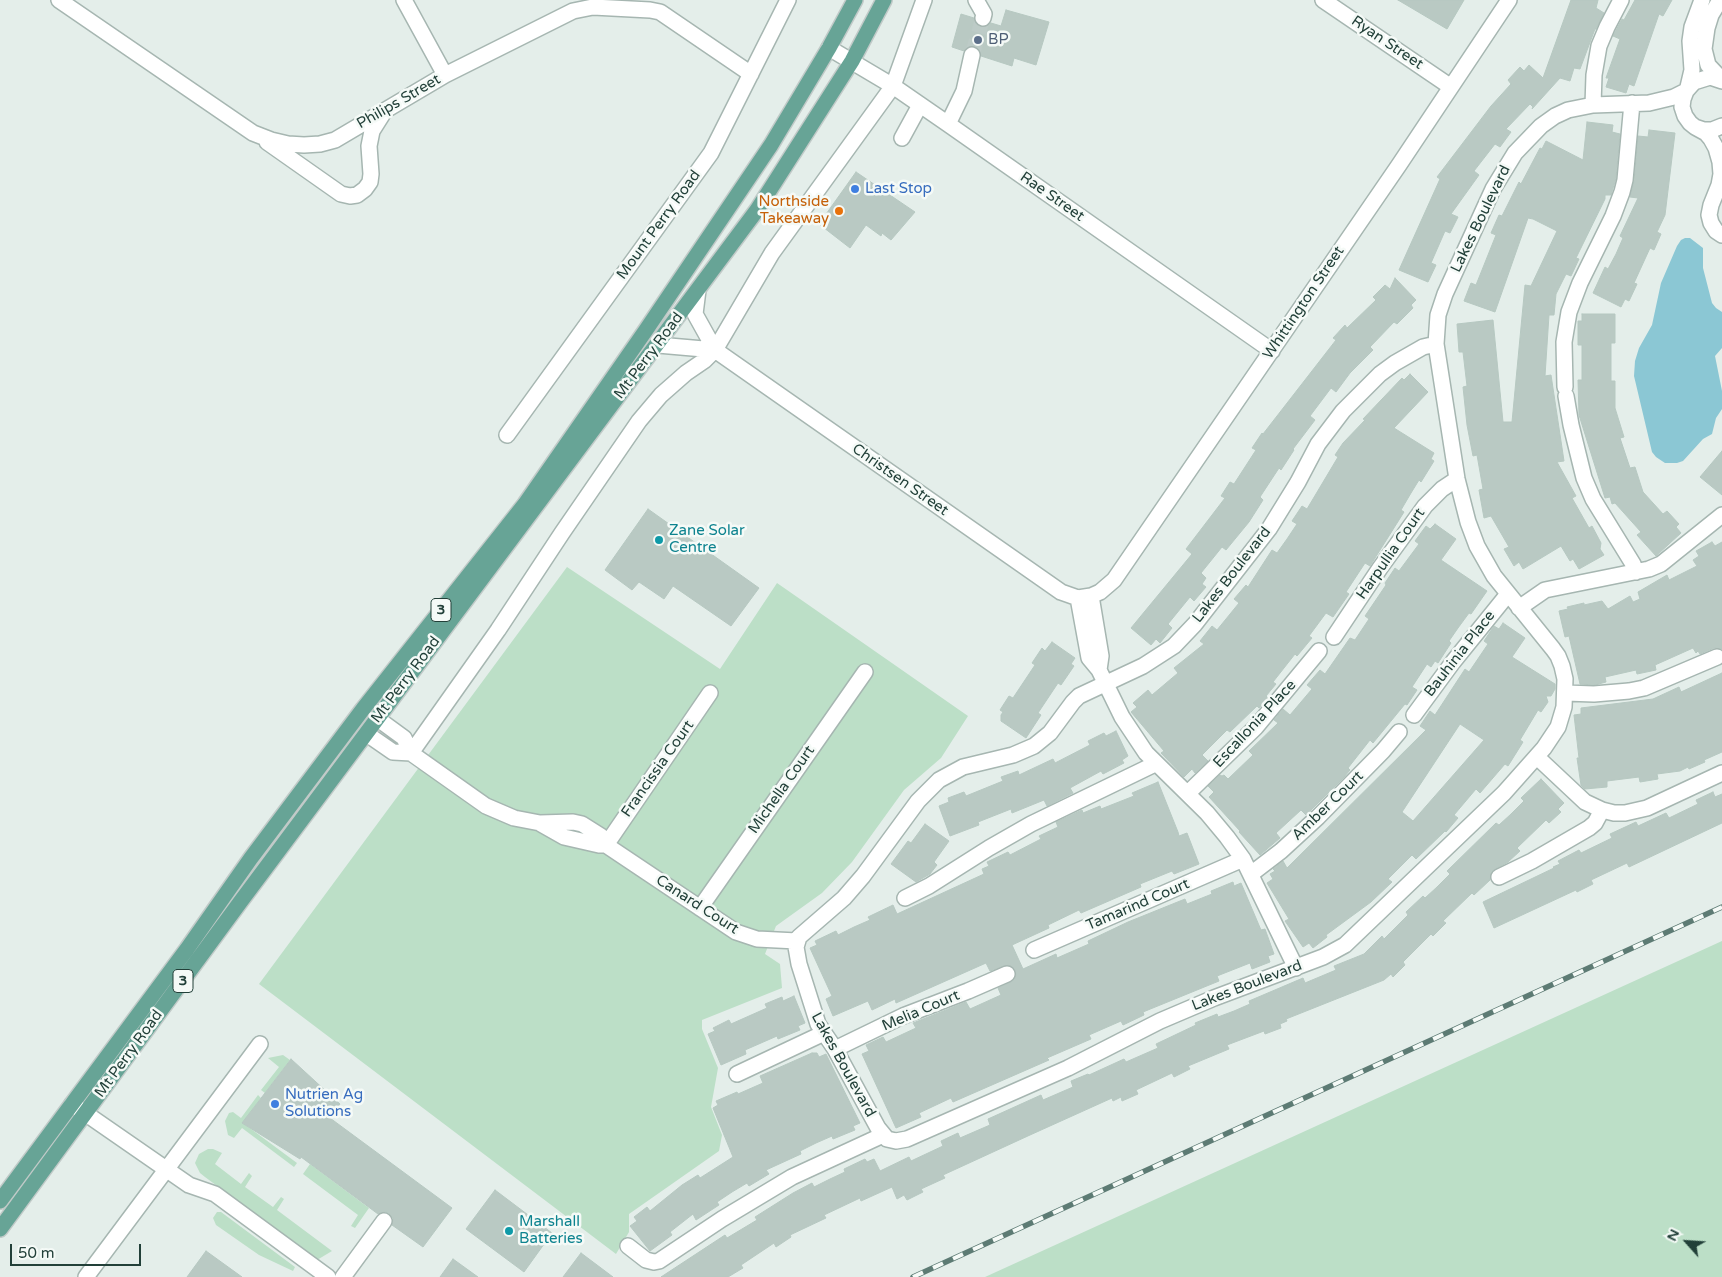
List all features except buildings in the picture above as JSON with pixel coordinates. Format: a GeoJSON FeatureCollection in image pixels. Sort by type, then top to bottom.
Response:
{"type":"FeatureCollection","features":[{"type":"Feature","properties":{"kind":"main road","name":"Mt Perry Road"},"geometry":{"type":"LineString","coordinates":[[0,1201],[181,957],[251,858],[363,709],[524,504],[646,330],[771,145],[829,48],[855,0]]}},
{"type":"Feature","properties":{"kind":"main road","name":"Mt Perry Road"},"geometry":{"type":"LineString","coordinates":[[0,1229],[757,210],[852,61],[884,0]]}},
{"type":"Feature","properties":{"kind":"main road"},"geometry":{"type":"LineString","coordinates":[[363,709],[378,719]]}},
{"type":"Feature","properties":{"kind":"main road"},"geometry":{"type":"LineString","coordinates":[[352,724],[367,734]]}},
{"type":"Feature","properties":{"kind":"street","name":"Philips Street"},"geometry":{"type":"LineString","coordinates":[[59,0],[253,132],[271,140],[288,144],[320,144],[335,140],[445,76],[573,11],[593,7],[660,12],[751,74]]}},
{"type":"Feature","properties":{"kind":"street"},"geometry":{"type":"LineString","coordinates":[[404,0],[445,76]]}},
{"type":"Feature","properties":{"kind":"street","name":"Mount Perry Road"},"geometry":{"type":"LineString","coordinates":[[507,435],[711,153],[788,0]]}},
{"type":"Feature","properties":{"kind":"street"},"geometry":{"type":"LineString","coordinates":[[410,752],[498,630],[562,533],[640,421],[661,395],[715,350],[772,252],[893,86],[924,0]]}},
{"type":"Feature","properties":{"kind":"street"},"geometry":{"type":"LineString","coordinates":[[976,0],[984,14],[983,18]]}},
{"type":"Feature","properties":{"kind":"street","name":"Ryan Street"},"geometry":{"type":"LineString","coordinates":[[1323,0],[1451,87]]}},
{"type":"Feature","properties":{"kind":"street","name":"Whittington Street"},"geometry":{"type":"LineString","coordinates":[[1084,597],[1100,592],[1114,580],[1272,351],[1509,0]]}},
{"type":"Feature","properties":{"kind":"street"},"geometry":{"type":"LineString","coordinates":[[1593,105],[1594,76],[1599,46],[1621,0]]}},
{"type":"Feature","properties":{"kind":"street"},"geometry":{"type":"LineString","coordinates":[[1702,0],[1692,27],[1690,41],[1692,70],[1682,108],[1685,116],[1693,125],[1704,130],[1712,130],[1722,126]]}},
{"type":"Feature","properties":{"kind":"street"},"geometry":{"type":"LineString","coordinates":[[1720,0],[1711,15],[1704,50],[1708,65],[1722,81]]}},
{"type":"Feature","properties":{"kind":"street","name":"Rae Street"},"geometry":{"type":"LineString","coordinates":[[829,48],[893,86],[1272,351]]}},
{"type":"Feature","properties":{"kind":"street"},"geometry":{"type":"LineString","coordinates":[[948,124],[964,91],[972,55]]}},
{"type":"Feature","properties":{"kind":"street"},"geometry":{"type":"LineString","coordinates":[[1649,103],[1674,97],[1702,78],[1710,77],[1722,81]]}},
{"type":"Feature","properties":{"kind":"street"},"geometry":{"type":"LineString","coordinates":[[1649,103],[1673,111],[1711,139],[1716,148],[1721,174],[1709,215],[1711,223],[1722,235]]}},
{"type":"Feature","properties":{"kind":"street","name":"Lakes Boulevard"},"geometry":{"type":"LineString","coordinates":[[1436,344],[1423,347],[1395,363],[1380,374],[1343,411],[1318,444],[1298,482],[1269,529],[1184,636],[1163,655],[1143,666],[1102,677],[1079,696],[1050,733],[1034,746],[1013,755],[962,767],[939,780],[918,801],[863,876],[844,898],[799,937],[796,947],[799,964],[814,1013],[875,1124],[887,1139],[896,1142],[907,1139],[1068,1068],[1160,1021],[1214,998],[1296,968],[1346,945],[1504,793],[1537,757],[1558,727],[1566,694],[1565,679],[1558,656],[1494,576],[1468,522],[1457,479],[1436,344],[1436,329],[1442,303],[1482,212],[1504,170],[1528,138],[1555,116],[1568,110],[1593,105],[1649,103]]}},
{"type":"Feature","properties":{"kind":"street"},"geometry":{"type":"LineString","coordinates":[[1632,104],[1625,180],[1622,192],[1613,216],[1580,283],[1569,312],[1564,342],[1566,391],[1570,425],[1584,478],[1593,499],[1636,572]]}},
{"type":"Feature","properties":{"kind":"street"},"geometry":{"type":"LineString","coordinates":[[902,138],[920,105]]}},
{"type":"Feature","properties":{"kind":"street"},"geometry":{"type":"LineString","coordinates":[[253,132],[341,194],[358,195],[370,182],[369,146],[372,131],[386,109]]}},
{"type":"Feature","properties":{"kind":"street","name":"Christsen Street"},"geometry":{"type":"LineString","coordinates":[[698,290],[695,314],[715,350],[1061,592],[1084,597]]}},
{"type":"Feature","properties":{"kind":"street","name":"Christsen Street"},"geometry":{"type":"LineString","coordinates":[[658,345],[715,350]]}},
{"type":"Feature","properties":{"kind":"street","name":"Harpullia Court"},"geometry":{"type":"LineString","coordinates":[[1334,637],[1380,568],[1425,506],[1442,489],[1457,479]]}},
{"type":"Feature","properties":{"kind":"street"},"geometry":{"type":"LineString","coordinates":[[1519,608],[1545,590],[1636,572],[1661,564],[1722,515]]}},
{"type":"Feature","properties":{"kind":"street","name":"Bauhinia Place"},"geometry":{"type":"LineString","coordinates":[[1414,715],[1453,662],[1508,594]]}},
{"type":"Feature","properties":{"kind":"street"},"geometry":{"type":"LineString","coordinates":[[1084,597],[1101,656],[1102,677],[1129,730],[1155,764],[1188,794],[1227,837],[1243,859],[1296,968]]}},
{"type":"Feature","properties":{"kind":"street","name":"Escallonia Place"},"geometry":{"type":"LineString","coordinates":[[1188,794],[1256,727],[1319,651]]}},
{"type":"Feature","properties":{"kind":"street"},"geometry":{"type":"LineString","coordinates":[[1566,694],[1594,694],[1644,688],[1717,657]]}},
{"type":"Feature","properties":{"kind":"street","name":"Michella Court"},"geometry":{"type":"LineString","coordinates":[[700,908],[865,672]]}},
{"type":"Feature","properties":{"kind":"street","name":"Francissia Court"},"geometry":{"type":"LineString","coordinates":[[606,845],[710,693]]}},
{"type":"Feature","properties":{"kind":"street"},"geometry":{"type":"LineString","coordinates":[[378,719],[404,738],[410,752],[486,806],[514,818],[540,824],[564,837],[606,845]]}},
{"type":"Feature","properties":{"kind":"street","name":"Amber Court"},"geometry":{"type":"LineString","coordinates":[[1251,874],[1281,852],[1318,817],[1384,751],[1399,732]]}},
{"type":"Feature","properties":{"kind":"street"},"geometry":{"type":"LineString","coordinates":[[367,734],[393,752],[410,752]]}},
{"type":"Feature","properties":{"kind":"street"},"geometry":{"type":"LineString","coordinates":[[1537,757],[1578,797],[1592,806],[1614,813],[1637,812],[1722,773]]}},
{"type":"Feature","properties":{"kind":"street"},"geometry":{"type":"LineString","coordinates":[[905,898],[929,886],[1031,824],[1155,764]]}},
{"type":"Feature","properties":{"kind":"street"},"geometry":{"type":"LineString","coordinates":[[1499,877],[1532,861],[1589,828],[1595,823],[1602,810]]}},
{"type":"Feature","properties":{"kind":"street","name":"Canard Court"},"geometry":{"type":"LineString","coordinates":[[606,845],[736,932],[757,939],[797,941]]}},
{"type":"Feature","properties":{"kind":"street","name":"Tamarind Court"},"geometry":{"type":"LineString","coordinates":[[1034,950],[1243,859]]}},
{"type":"Feature","properties":{"kind":"street","name":"Melia Court"},"geometry":{"type":"LineString","coordinates":[[835,1049],[903,1016],[1007,974]]}},
{"type":"Feature","properties":{"kind":"street"},"geometry":{"type":"LineString","coordinates":[[736,1074],[824,1033]]}},
{"type":"Feature","properties":{"kind":"street"},"geometry":{"type":"LineString","coordinates":[[86,1277],[260,1044]]}},
{"type":"Feature","properties":{"kind":"street"},"geometry":{"type":"LineString","coordinates":[[72,1104],[189,1184],[215,1194],[328,1277]]}},
{"type":"Feature","properties":{"kind":"street"},"geometry":{"type":"LineString","coordinates":[[628,1246],[646,1260],[659,1261],[792,1177],[883,1135]]}},
{"type":"Feature","properties":{"kind":"street"},"geometry":{"type":"LineString","coordinates":[[343,1277],[384,1221]]}},
{"type":"Feature","properties":{"kind":"green space"},"geometry":{"type":"Polygon","coordinates":[[[567,567],[720,669],[777,583],[968,716],[941,758],[904,790],[852,862],[822,893],[776,926],[765,954],[780,964],[782,988],[702,1020],[702,1029],[718,1068],[711,1107],[722,1135],[719,1151],[629,1214],[629,1232],[616,1254],[259,984],[567,567]]]}},
{"type":"Feature","properties":{"kind":"green space"},"geometry":{"type":"Polygon","coordinates":[[[1722,941],[1722,1277],[985,1277],[1722,941]]]}},
{"type":"Feature","properties":{"kind":"green space"},"geometry":{"type":"Polygon","coordinates":[[[283,1055],[290,1060],[265,1093],[261,1090],[279,1067],[268,1058],[283,1055]]]}},
{"type":"Feature","properties":{"kind":"green space"},"geometry":{"type":"Polygon","coordinates":[[[258,1095],[261,1098],[243,1123],[297,1163],[294,1167],[242,1128],[234,1138],[228,1135],[225,1121],[229,1113],[233,1112],[241,1118],[258,1095]]]}},
{"type":"Feature","properties":{"kind":"green space"},"geometry":{"type":"Polygon","coordinates":[[[208,1149],[222,1153],[215,1164],[241,1184],[249,1173],[252,1176],[245,1187],[273,1207],[281,1197],[284,1199],[277,1210],[332,1251],[317,1260],[200,1173],[195,1163],[199,1154],[208,1149]]]}},
{"type":"Feature","properties":{"kind":"green space"},"geometry":{"type":"Polygon","coordinates":[[[310,1164],[369,1208],[355,1228],[351,1226],[358,1215],[303,1174],[310,1164]]]}},
{"type":"Feature","properties":{"kind":"green space"},"geometry":{"type":"Polygon","coordinates":[[[217,1212],[221,1212],[295,1267],[293,1271],[259,1255],[216,1225],[213,1218],[217,1212]]]}},
{"type":"Feature","properties":{"kind":"water"},"geometry":{"type":"Polygon","coordinates":[[[1685,238],[1690,238],[1703,248],[1703,268],[1712,303],[1722,312],[1722,348],[1715,356],[1722,391],[1722,409],[1716,418],[1712,434],[1703,439],[1683,461],[1665,463],[1652,452],[1634,376],[1635,361],[1639,348],[1652,325],[1661,283],[1677,246],[1685,238]]]}},
{"type":"Feature","properties":{"kind":"tunnel"},"geometry":{"type":"LineString","coordinates":[[972,55],[983,18]]}},
{"type":"Feature","properties":{"kind":"railway"},"geometry":{"type":"LineString","coordinates":[[913,1277],[1722,907]]}},
{"type":"Feature","properties":{"kind":"place","name":"BP"},"geometry":{"type":"Point","coordinates":[978,40]}},
{"type":"Feature","properties":{"kind":"place","name":"Last Stop"},"geometry":{"type":"Point","coordinates":[855,189]}},
{"type":"Feature","properties":{"kind":"place","name":"Northside Takeaway"},"geometry":{"type":"Point","coordinates":[839,211]}},
{"type":"Feature","properties":{"kind":"place","name":"Zane Solar Centre"},"geometry":{"type":"Point","coordinates":[659,540]}},
{"type":"Feature","properties":{"kind":"place","name":"Nutrien Ag Solutions"},"geometry":{"type":"Point","coordinates":[275,1104]}},
{"type":"Feature","properties":{"kind":"place","name":"Marshall Batteries"},"geometry":{"type":"Point","coordinates":[509,1231]}}]}
